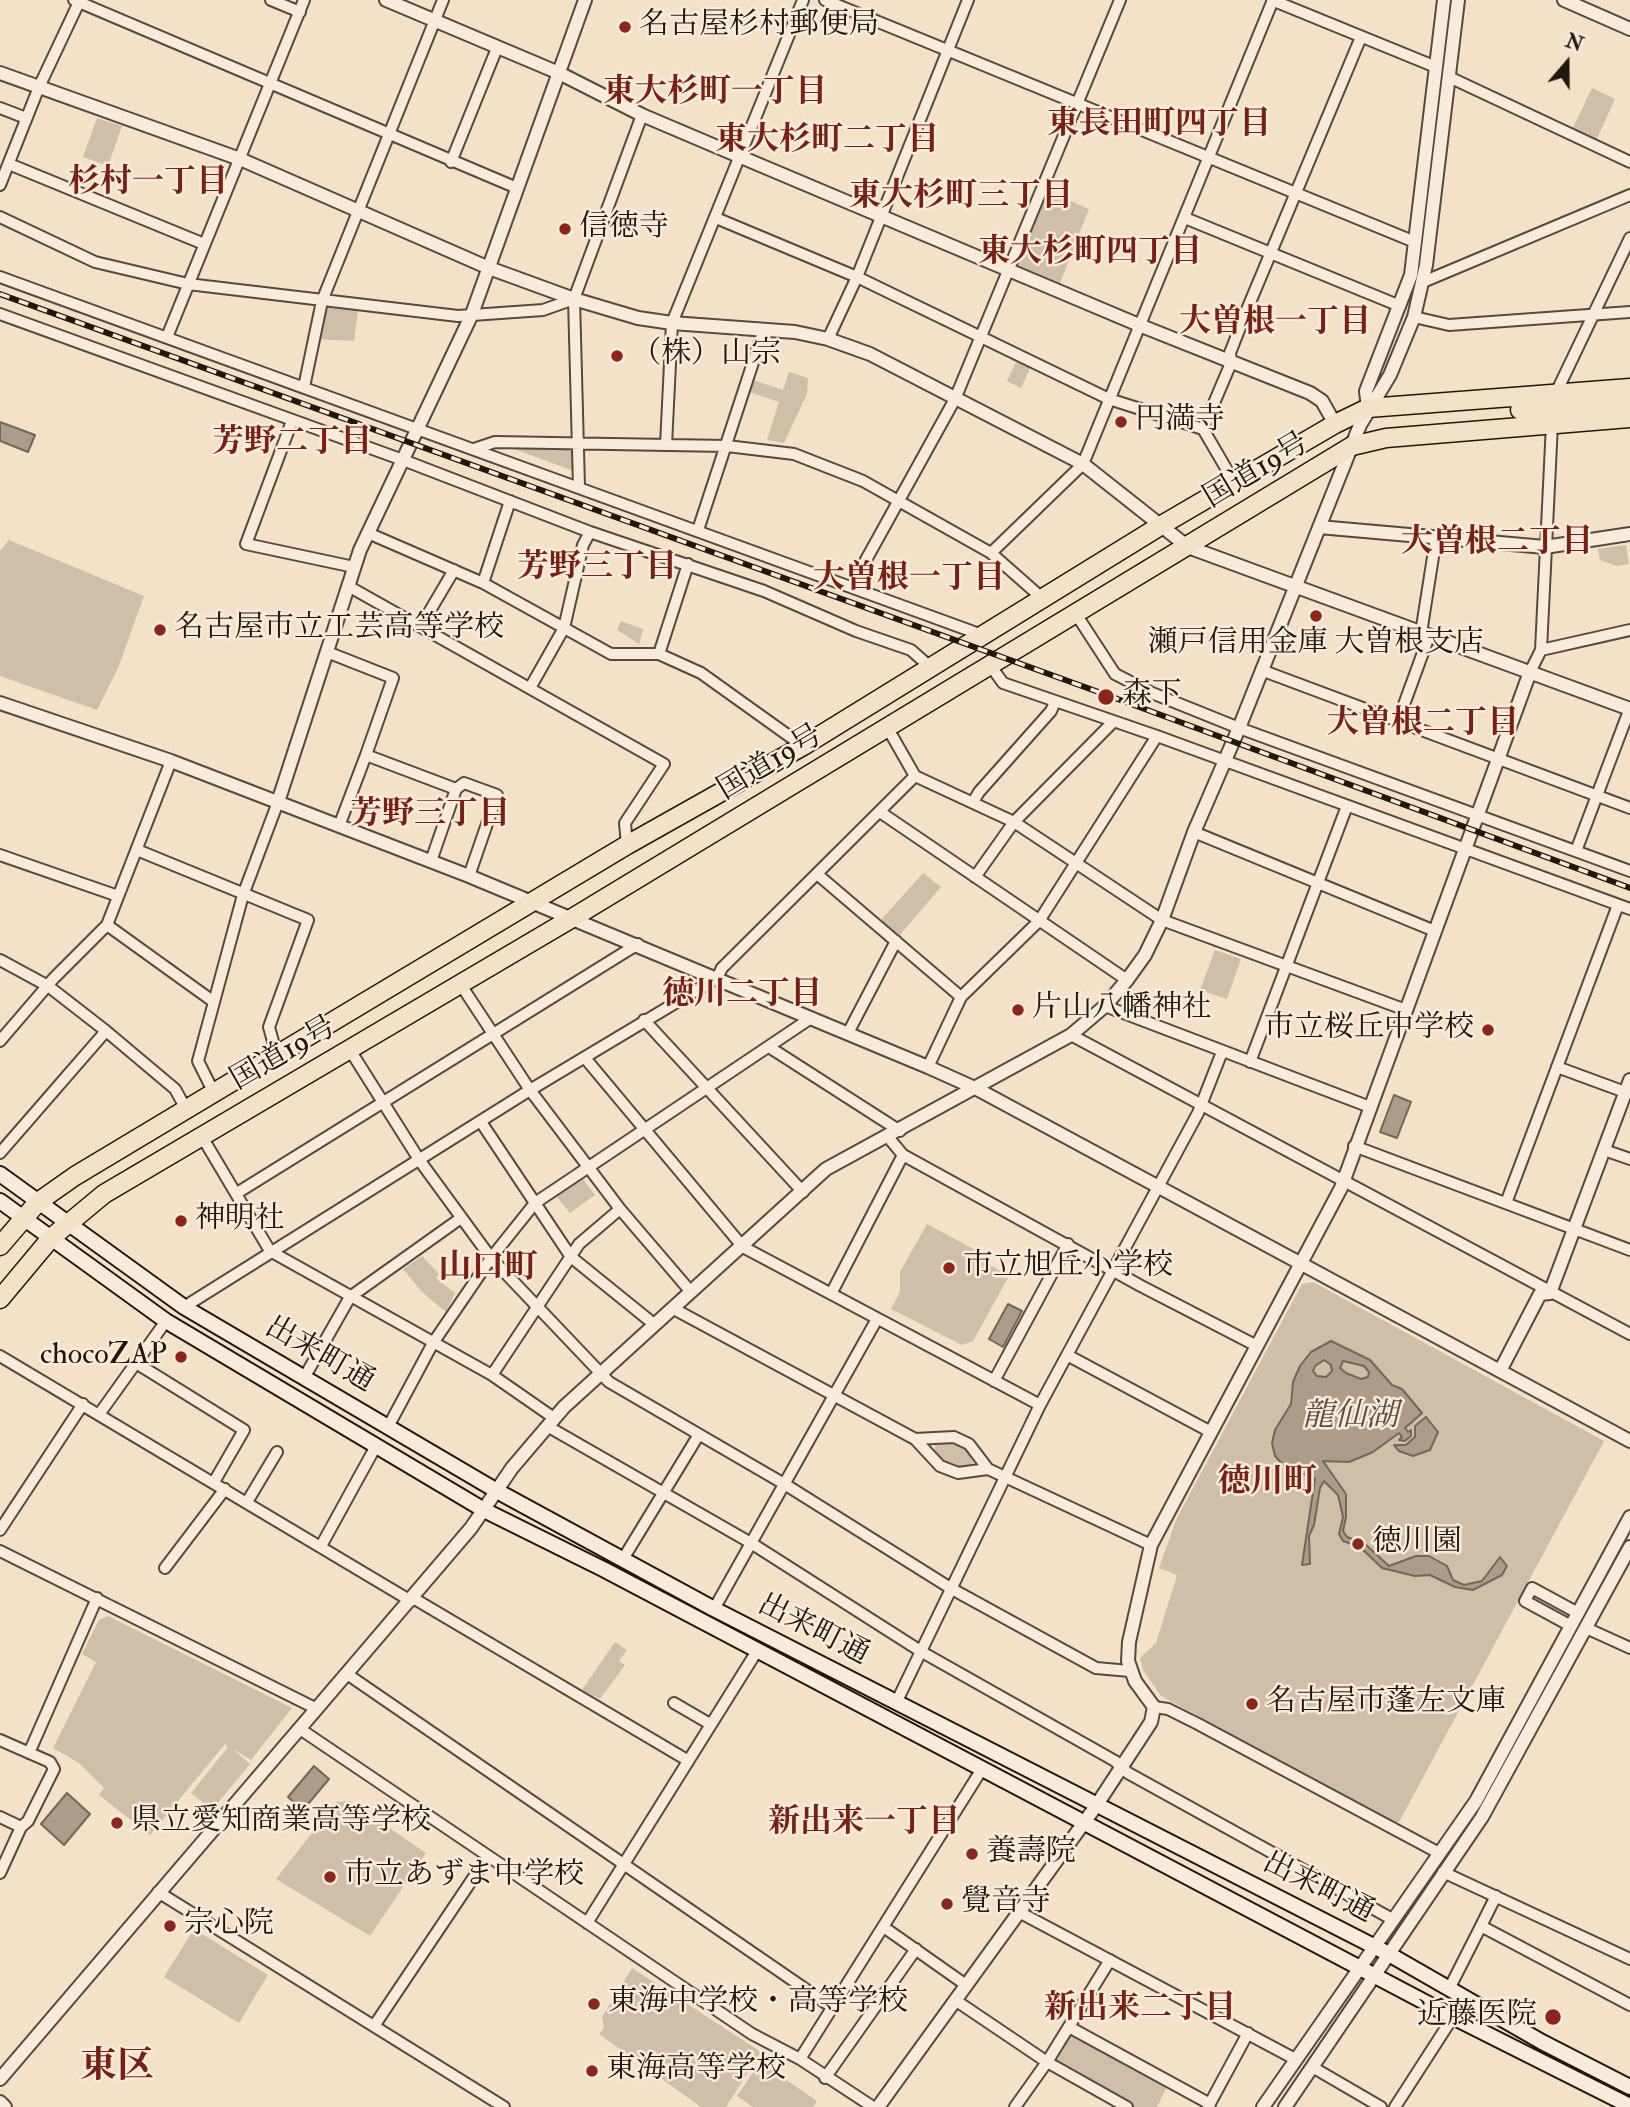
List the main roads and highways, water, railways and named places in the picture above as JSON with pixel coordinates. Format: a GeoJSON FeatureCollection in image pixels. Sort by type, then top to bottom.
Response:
{"type":"FeatureCollection","features":[{"type":"Feature","properties":{"kind":"highway","name":"国道19号"},"geometry":{"type":"LineString","coordinates":[[0,1246],[38,1202],[75,1176],[627,845],[803,746],[1160,526],[1335,424],[1368,408],[1630,388]]}},
{"type":"Feature","properties":{"kind":"highway"},"geometry":{"type":"LineString","coordinates":[[1520,411],[1630,401]]}},
{"type":"Feature","properties":{"kind":"highway","name":"国道19号"},"geometry":{"type":"LineString","coordinates":[[0,1299],[51,1238],[104,1194],[459,982],[574,917],[1352,446],[1386,438],[1630,418]]}},
{"type":"Feature","properties":{"kind":"main road","name":"出来町通"},"geometry":{"type":"LineString","coordinates":[[0,1174],[184,1307],[497,1491],[714,1609],[1387,1953],[1542,2042],[1630,2087]]}},
{"type":"Feature","properties":{"kind":"main road","name":"出来町通"},"geometry":{"type":"LineString","coordinates":[[0,1201],[166,1321],[484,1510],[1453,2017],[1630,2106]]}},
{"type":"Feature","properties":{"kind":"water"},"geometry":{"type":"Polygon","coordinates":[[[0,422],[35,435],[28,452],[0,441],[0,422]]]}},
{"type":"Feature","properties":{"kind":"water"},"geometry":{"type":"Polygon","coordinates":[[[1394,1095],[1411,1102],[1397,1138],[1380,1132],[1394,1095]]]}},
{"type":"Feature","properties":{"kind":"water"},"geometry":{"type":"Polygon","coordinates":[[[1008,1304],[1022,1311],[1003,1347],[989,1339],[1008,1304]]]}},
{"type":"Feature","properties":{"kind":"water","name":"龍仙湖"},"geometry":{"type":"Polygon","coordinates":[[[1331,1341],[1370,1360],[1392,1385],[1402,1389],[1422,1413],[1405,1428],[1408,1432],[1411,1430],[1411,1436],[1405,1441],[1399,1440],[1402,1437],[1399,1433],[1373,1452],[1349,1462],[1323,1461],[1346,1494],[1343,1531],[1347,1537],[1364,1543],[1389,1566],[1416,1556],[1429,1556],[1447,1566],[1453,1580],[1464,1585],[1482,1581],[1500,1557],[1507,1566],[1502,1575],[1473,1590],[1455,1587],[1430,1575],[1415,1576],[1382,1568],[1360,1547],[1343,1541],[1339,1534],[1343,1517],[1338,1495],[1324,1481],[1309,1536],[1310,1564],[1302,1565],[1315,1479],[1284,1466],[1275,1456],[1272,1443],[1275,1430],[1291,1404],[1293,1382],[1300,1366],[1311,1352],[1331,1341]],[[1324,1360],[1315,1366],[1313,1371],[1317,1376],[1326,1377],[1332,1371],[1331,1365],[1324,1360]],[[1343,1361],[1340,1368],[1346,1373],[1361,1379],[1368,1377],[1369,1372],[1364,1366],[1343,1361]]]}},
{"type":"Feature","properties":{"kind":"water"},"geometry":{"type":"Polygon","coordinates":[[[1426,1417],[1438,1432],[1430,1450],[1413,1456],[1399,1451],[1394,1445],[1406,1445],[1415,1437],[1415,1426],[1426,1417]]]}},
{"type":"Feature","properties":{"kind":"water"},"geometry":{"type":"Polygon","coordinates":[[[314,1766],[329,1779],[303,1810],[288,1797],[314,1766]]]}},
{"type":"Feature","properties":{"kind":"water"},"geometry":{"type":"Polygon","coordinates":[[[67,1793],[90,1814],[64,1845],[41,1824],[67,1793]]]}},
{"type":"Feature","properties":{"kind":"railway"},"geometry":{"type":"LineString","coordinates":[[0,294],[1104,694],[1630,888]]}},
{"type":"Feature","properties":{"kind":"place","name":"名古屋杉村郵便局"},"geometry":{"type":"Point","coordinates":[625,27]}},
{"type":"Feature","properties":{"kind":"place","name":"信徳寺"},"geometry":{"type":"Point","coordinates":[565,229]}},
{"type":"Feature","properties":{"kind":"place","name":"（株）山宗"},"geometry":{"type":"Point","coordinates":[617,356]}},
{"type":"Feature","properties":{"kind":"place","name":"円満寺"},"geometry":{"type":"Point","coordinates":[1121,422]}},
{"type":"Feature","properties":{"kind":"place","name":"瀬戸信用金庫 大曽根支店"},"geometry":{"type":"Point","coordinates":[1316,616]}},
{"type":"Feature","properties":{"kind":"place","name":"名古屋市立工芸高等学校"},"geometry":{"type":"Point","coordinates":[160,630]}},
{"type":"Feature","properties":{"kind":"place","name":"森下"},"geometry":{"type":"Point","coordinates":[1106,697]}},
{"type":"Feature","properties":{"kind":"place","name":"片山八幡神社"},"geometry":{"type":"Point","coordinates":[1018,1010]}},
{"type":"Feature","properties":{"kind":"place","name":"市立桜丘中学校"},"geometry":{"type":"Point","coordinates":[1488,1030]}},
{"type":"Feature","properties":{"kind":"place","name":"神明社"},"geometry":{"type":"Point","coordinates":[181,1221]}},
{"type":"Feature","properties":{"kind":"place","name":"市立旭丘小学校"},"geometry":{"type":"Point","coordinates":[949,1268]}},
{"type":"Feature","properties":{"kind":"place","name":"chocoZAP"},"geometry":{"type":"Point","coordinates":[181,1357]}},
{"type":"Feature","properties":{"kind":"place","name":"徳川園"},"geometry":{"type":"Point","coordinates":[1358,1544]}},
{"type":"Feature","properties":{"kind":"place","name":"名古屋市蓬左文庫"},"geometry":{"type":"Point","coordinates":[1252,1704]}},
{"type":"Feature","properties":{"kind":"place","name":"県立愛知商業高等学校"},"geometry":{"type":"Point","coordinates":[117,1823]}},
{"type":"Feature","properties":{"kind":"place","name":"養壽院"},"geometry":{"type":"Point","coordinates":[972,1854]}},
{"type":"Feature","properties":{"kind":"place","name":"市立あずま中学校"},"geometry":{"type":"Point","coordinates":[330,1877]}},
{"type":"Feature","properties":{"kind":"place","name":"覺音寺"},"geometry":{"type":"Point","coordinates":[947,1904]}},
{"type":"Feature","properties":{"kind":"place","name":"宗心院"},"geometry":{"type":"Point","coordinates":[170,1926]}},
{"type":"Feature","properties":{"kind":"place","name":"東海中学校・高等学校"},"geometry":{"type":"Point","coordinates":[594,2004]}},
{"type":"Feature","properties":{"kind":"place","name":"近藤医院"},"geometry":{"type":"Point","coordinates":[1553,2017]}},
{"type":"Feature","properties":{"kind":"place","name":"東海高等学校"},"geometry":{"type":"Point","coordinates":[592,2071]}},
{"type":"Feature","properties":{"kind":"district","name":"東大杉町一丁目"},"geometry":{"type":"Point","coordinates":[715,94]}},
{"type":"Feature","properties":{"kind":"district","name":"東長田町四丁目"},"geometry":{"type":"Point","coordinates":[1159,126]}},
{"type":"Feature","properties":{"kind":"district","name":"東大杉町二丁目"},"geometry":{"type":"Point","coordinates":[827,142]}},
{"type":"Feature","properties":{"kind":"district","name":"杉村一丁目"},"geometry":{"type":"Point","coordinates":[148,184]}},
{"type":"Feature","properties":{"kind":"district","name":"東大杉町三丁目"},"geometry":{"type":"Point","coordinates":[961,198]}},
{"type":"Feature","properties":{"kind":"district","name":"東大杉町四丁目"},"geometry":{"type":"Point","coordinates":[1090,254]}},
{"type":"Feature","properties":{"kind":"district","name":"大曽根一丁目"},"geometry":{"type":"Point","coordinates":[1275,324]}},
{"type":"Feature","properties":{"kind":"district","name":"芳野二丁目"},"geometry":{"type":"Point","coordinates":[292,444]}},
{"type":"Feature","properties":{"kind":"district","name":"大曽根二丁目"},"geometry":{"type":"Point","coordinates":[1497,544]}},
{"type":"Feature","properties":{"kind":"district","name":"芳野三丁目"},"geometry":{"type":"Point","coordinates":[597,569]}},
{"type":"Feature","properties":{"kind":"district","name":"大曽根一丁目"},"geometry":{"type":"Point","coordinates":[909,580]}},
{"type":"Feature","properties":{"kind":"district","name":"大曽根二丁目"},"geometry":{"type":"Point","coordinates":[1423,725]}},
{"type":"Feature","properties":{"kind":"district","name":"芳野三丁目"},"geometry":{"type":"Point","coordinates":[430,816]}},
{"type":"Feature","properties":{"kind":"district","name":"徳川二丁目"},"geometry":{"type":"Point","coordinates":[742,996]}},
{"type":"Feature","properties":{"kind":"district","name":"山口町"},"geometry":{"type":"Point","coordinates":[488,1270]}},
{"type":"Feature","properties":{"kind":"district","name":"徳川町"},"geometry":{"type":"Point","coordinates":[1267,1484]}},
{"type":"Feature","properties":{"kind":"district","name":"新出来一丁目"},"geometry":{"type":"Point","coordinates":[864,1824]}},
{"type":"Feature","properties":{"kind":"district","name":"新出来二丁目"},"geometry":{"type":"Point","coordinates":[1140,2010]}},
{"type":"Feature","properties":{"kind":"district","name":"東区"},"geometry":{"type":"Point","coordinates":[117,2069]}}]}
